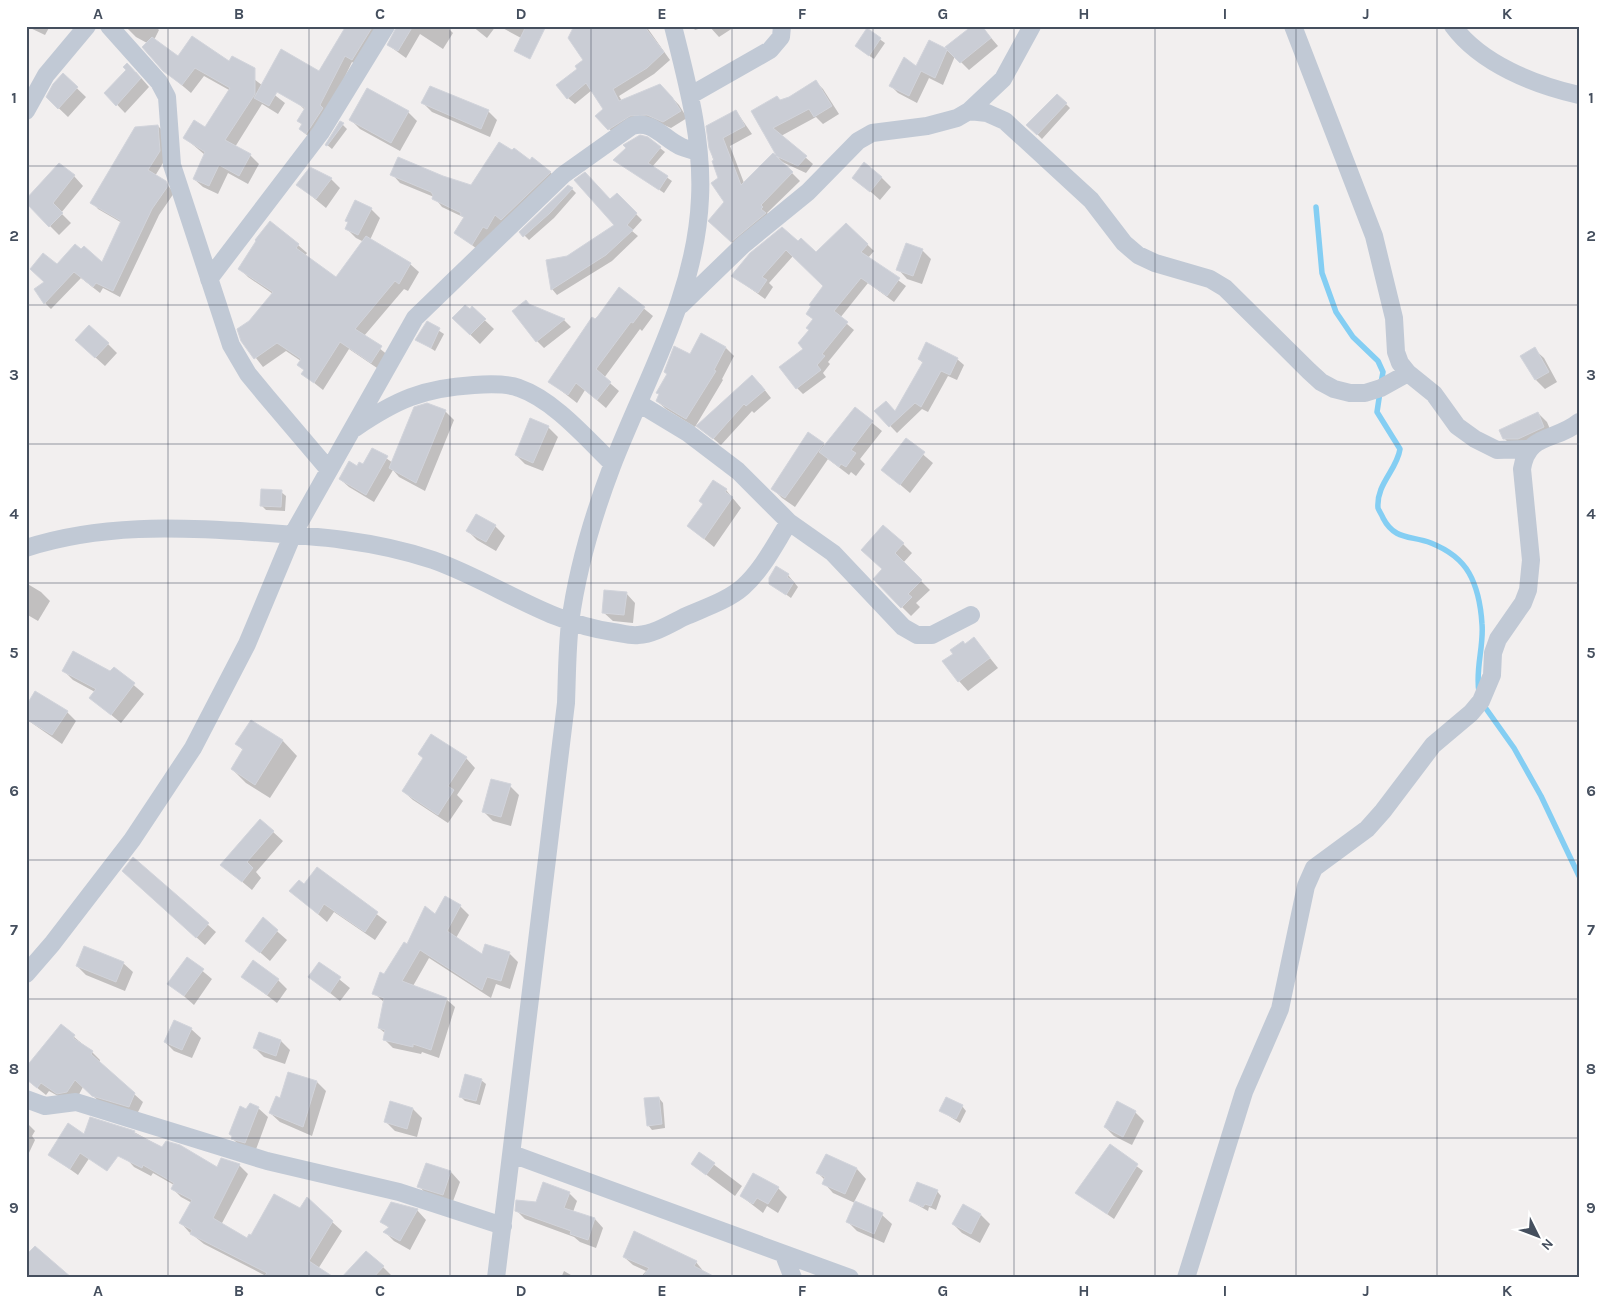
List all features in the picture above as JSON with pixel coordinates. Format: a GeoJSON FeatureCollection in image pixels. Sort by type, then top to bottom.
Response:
{"type":"FeatureCollection","features":[{"type":"Feature","properties":{"kind":"street"},"geometry":{"type":"LineString","coordinates":[[26,111],[46,75],[88,26]]}},
{"type":"Feature","properties":{"kind":"street"},"geometry":{"type":"LineString","coordinates":[[109,26],[160,82],[167,97],[172,165],[231,345],[248,374],[329,470]]}},
{"type":"Feature","properties":{"kind":"street"},"geometry":{"type":"LineString","coordinates":[[209,279],[321,132],[386,26]]}},
{"type":"Feature","properties":{"kind":"street"},"geometry":{"type":"LineString","coordinates":[[496,1278],[537,948],[540,899],[566,703],[570,623],[588,540],[613,464],[640,404],[679,307],[690,268],[700,199],[691,96],[673,26]]}},
{"type":"Feature","properties":{"kind":"street"},"geometry":{"type":"LineString","coordinates":[[691,96],[770,50],[781,37],[782,26]]}},
{"type":"Feature","properties":{"kind":"street"},"geometry":{"type":"LineString","coordinates":[[679,307],[742,245],[808,192],[858,141],[872,133],[927,126],[957,118],[969,111],[1003,79],[1032,26]]}},
{"type":"Feature","properties":{"kind":"street"},"geometry":{"type":"LineString","coordinates":[[1293,26],[1374,236],[1394,318],[1396,352],[1400,363],[1408,373],[1434,394],[1457,426],[1475,439],[1497,450],[1527,449],[1537,442],[1572,428],[1579,422]]}},
{"type":"Feature","properties":{"kind":"street"},"geometry":{"type":"LineString","coordinates":[[1453,26],[1467,41],[1496,63],[1546,85],[1579,95]]}},
{"type":"Feature","properties":{"kind":"street"},"geometry":{"type":"LineString","coordinates":[[969,111],[987,113],[1005,121],[1091,200],[1124,243],[1138,255],[1155,263],[1210,280],[1225,288],[1321,382],[1350,393],[1365,393],[1381,388],[1408,373]]}},
{"type":"Feature","properties":{"kind":"street"},"geometry":{"type":"LineString","coordinates":[[26,974],[52,944],[132,840],[193,748],[247,644],[293,534],[415,318],[562,175],[639,124],[648,125],[681,147],[697,152]]}},
{"type":"Feature","properties":{"kind":"street"},"geometry":{"type":"LineString","coordinates":[[352,430],[386,407],[420,392],[454,386],[500,385],[519,387],[541,399],[570,422],[613,464]]}},
{"type":"Feature","properties":{"kind":"street"},"geometry":{"type":"LineString","coordinates":[[640,404],[716,453],[738,471],[789,522],[833,553],[903,627],[917,635],[932,634],[971,615]]}},
{"type":"Feature","properties":{"kind":"street"},"geometry":{"type":"LineString","coordinates":[[1186,1278],[1244,1092],[1280,1009],[1306,886],[1314,868],[1367,829],[1433,745],[1472,713],[1481,701],[1492,675],[1494,653],[1498,639],[1523,603],[1528,590],[1531,560],[1522,469],[1527,449]]}},
{"type":"Feature","properties":{"kind":"street"},"geometry":{"type":"LineString","coordinates":[[26,548],[79,534],[114,530],[205,529],[341,538],[382,546],[432,560],[476,577],[540,611],[570,623],[594,629],[637,635],[667,626],[730,596],[743,587],[756,573],[789,522]]}},
{"type":"Feature","properties":{"kind":"street"},"geometry":{"type":"LineString","coordinates":[[26,1099],[45,1106],[76,1102],[267,1162],[399,1192],[503,1226]]}},
{"type":"Feature","properties":{"kind":"street"},"geometry":{"type":"LineString","coordinates":[[512,1154],[850,1278]]}},
{"type":"Feature","properties":{"kind":"street"},"geometry":{"type":"LineString","coordinates":[[784,1255],[793,1278]]}},
{"type":"Feature","properties":{"kind":"building"},"geometry":{"type":"Polygon","coordinates":[[[346,26],[373,26],[352,60],[345,56],[320,105],[323,108],[306,134],[299,129],[302,124],[297,121],[305,108],[277,92],[269,106],[254,98],[281,49],[319,71],[346,26]]]}},
{"type":"Feature","properties":{"kind":"building"},"geometry":{"type":"Polygon","coordinates":[[[397,26],[413,26],[398,51],[387,45],[397,26]]]}},
{"type":"Feature","properties":{"kind":"building"},"geometry":{"type":"Polygon","coordinates":[[[526,26],[546,26],[530,59],[514,51],[526,26]]]}},
{"type":"Feature","properties":{"kind":"building"},"geometry":{"type":"Polygon","coordinates":[[[574,26],[644,26],[664,52],[647,68],[613,89],[619,101],[660,84],[681,111],[663,122],[647,115],[630,116],[608,130],[595,116],[603,109],[586,83],[567,99],[556,85],[577,69],[575,66],[583,60],[568,38],[574,26]]]}},
{"type":"Feature","properties":{"kind":"building"},"geometry":{"type":"Polygon","coordinates":[[[972,26],[982,26],[991,38],[960,63],[947,50],[935,78],[921,71],[909,96],[889,86],[904,57],[916,66],[929,40],[947,49],[945,47],[972,26]]]}},
{"type":"Feature","properties":{"kind":"building"},"geometry":{"type":"Polygon","coordinates":[[[867,28],[881,38],[869,56],[855,46],[867,28]]]}},
{"type":"Feature","properties":{"kind":"building"},"geometry":{"type":"Polygon","coordinates":[[[192,36],[229,61],[232,56],[255,68],[255,94],[225,140],[251,154],[239,176],[219,165],[209,186],[193,179],[205,152],[183,138],[194,120],[205,127],[230,88],[195,68],[182,85],[163,71],[142,47],[152,37],[178,56],[192,36]]]}},
{"type":"Feature","properties":{"kind":"building"},"geometry":{"type":"Polygon","coordinates":[[[127,63],[141,78],[116,106],[104,93],[126,70],[123,67],[127,63]]]}},
{"type":"Feature","properties":{"kind":"building"},"geometry":{"type":"Polygon","coordinates":[[[63,73],[78,87],[58,109],[46,97],[53,84],[63,73]]]}},
{"type":"Feature","properties":{"kind":"building"},"geometry":{"type":"Polygon","coordinates":[[[816,80],[832,106],[814,117],[809,109],[773,128],[807,156],[798,166],[776,156],[793,172],[761,205],[763,207],[761,209],[766,213],[731,242],[708,221],[724,202],[711,183],[718,178],[709,148],[706,126],[736,110],[745,126],[723,138],[741,185],[773,153],[776,155],[751,111],[777,96],[780,100],[789,97],[816,80]]]}},
{"type":"Feature","properties":{"kind":"building"},"geometry":{"type":"Polygon","coordinates":[[[430,86],[489,110],[481,129],[421,103],[430,86]]]}},
{"type":"Feature","properties":{"kind":"building"},"geometry":{"type":"Polygon","coordinates":[[[367,88],[409,111],[391,143],[349,120],[367,88]]]}},
{"type":"Feature","properties":{"kind":"building"},"geometry":{"type":"Polygon","coordinates":[[[1057,94],[1067,103],[1037,135],[1026,125],[1057,94]]]}},
{"type":"Feature","properties":{"kind":"building"},"geometry":{"type":"Polygon","coordinates":[[[340,121],[344,123],[327,146],[325,145],[340,121]]]}},
{"type":"Feature","properties":{"kind":"building"},"geometry":{"type":"Polygon","coordinates":[[[158,125],[160,151],[148,170],[166,181],[168,186],[152,209],[113,291],[96,283],[93,287],[74,272],[44,304],[34,289],[44,282],[30,269],[43,253],[57,264],[75,244],[81,249],[84,246],[102,262],[121,221],[90,203],[135,127],[158,125]]]}},
{"type":"Feature","properties":{"kind":"building"},"geometry":{"type":"Polygon","coordinates":[[[640,135],[648,137],[661,147],[648,163],[668,176],[659,190],[613,160],[626,148],[623,145],[640,135]]]}},
{"type":"Feature","properties":{"kind":"building"},"geometry":{"type":"Polygon","coordinates":[[[499,142],[512,150],[514,148],[530,160],[532,157],[551,172],[501,220],[495,215],[487,229],[483,227],[472,245],[454,233],[464,217],[460,215],[461,213],[432,199],[433,195],[431,192],[390,175],[398,157],[443,176],[471,185],[499,142]]]}},
{"type":"Feature","properties":{"kind":"building"},"geometry":{"type":"Polygon","coordinates":[[[864,162],[882,177],[870,192],[852,178],[864,162]]]}},
{"type":"Feature","properties":{"kind":"building"},"geometry":{"type":"Polygon","coordinates":[[[59,163],[75,175],[53,203],[63,213],[49,227],[26,203],[26,199],[59,163]]]}},
{"type":"Feature","properties":{"kind":"building"},"geometry":{"type":"Polygon","coordinates":[[[310,167],[332,178],[316,199],[296,185],[310,167]]]}},
{"type":"Feature","properties":{"kind":"building"},"geometry":{"type":"Polygon","coordinates":[[[585,172],[610,199],[617,193],[637,213],[627,225],[633,230],[606,255],[551,290],[546,260],[567,256],[614,225],[574,180],[585,172]]]}},
{"type":"Feature","properties":{"kind":"building"},"geometry":{"type":"Polygon","coordinates":[[[568,185],[573,188],[550,213],[523,237],[519,232],[568,185]]]}},
{"type":"Feature","properties":{"kind":"building"},"geometry":{"type":"Polygon","coordinates":[[[355,200],[372,208],[358,235],[345,229],[348,222],[345,221],[355,200]]]}},
{"type":"Feature","properties":{"kind":"building"},"geometry":{"type":"Polygon","coordinates":[[[270,221],[299,244],[296,248],[336,277],[366,236],[411,263],[399,284],[395,281],[355,329],[382,346],[371,363],[340,342],[314,383],[301,374],[304,370],[297,365],[301,359],[277,343],[254,359],[241,341],[237,329],[249,321],[273,292],[238,269],[255,240],[270,221]]]}},
{"type":"Feature","properties":{"kind":"building"},"geometry":{"type":"Polygon","coordinates":[[[846,223],[868,244],[861,252],[900,278],[887,296],[861,278],[834,311],[848,322],[822,354],[825,356],[817,365],[821,370],[796,389],[779,367],[803,349],[798,343],[809,330],[806,328],[813,319],[806,314],[811,306],[809,305],[823,286],[786,250],[762,277],[767,280],[758,293],[731,276],[750,253],[782,227],[798,241],[801,238],[816,252],[846,223]]]}},
{"type":"Feature","properties":{"kind":"building"},"geometry":{"type":"Polygon","coordinates":[[[906,243],[923,249],[913,276],[896,270],[906,243]]]}},
{"type":"Feature","properties":{"kind":"building"},"geometry":{"type":"Polygon","coordinates":[[[619,287],[645,307],[633,323],[631,322],[596,369],[611,382],[597,400],[576,383],[568,395],[548,382],[592,317],[595,319],[598,316],[619,287]]]}},
{"type":"Feature","properties":{"kind":"building"},"geometry":{"type":"Polygon","coordinates":[[[526,300],[529,304],[565,319],[536,342],[512,311],[526,300]]]}},
{"type":"Feature","properties":{"kind":"building"},"geometry":{"type":"Polygon","coordinates":[[[465,305],[470,309],[472,306],[486,319],[470,335],[452,318],[465,305]]]}},
{"type":"Feature","properties":{"kind":"building"},"geometry":{"type":"Polygon","coordinates":[[[427,321],[440,328],[431,348],[415,340],[427,321]]]}},
{"type":"Feature","properties":{"kind":"building"},"geometry":{"type":"Polygon","coordinates":[[[89,325],[109,343],[95,358],[75,340],[89,325]]]}},
{"type":"Feature","properties":{"kind":"building"},"geometry":{"type":"Polygon","coordinates":[[[701,333],[726,347],[714,370],[716,371],[686,419],[656,401],[659,394],[656,393],[667,374],[664,372],[674,346],[690,354],[701,333]]]}},
{"type":"Feature","properties":{"kind":"building"},"geometry":{"type":"Polygon","coordinates":[[[926,342],[958,358],[950,375],[941,371],[921,407],[915,403],[889,427],[874,411],[886,401],[895,411],[923,362],[918,359],[926,342]]]}},
{"type":"Feature","properties":{"kind":"building"},"geometry":{"type":"Polygon","coordinates":[[[1535,347],[1549,372],[1535,380],[1520,356],[1535,347]]]}},
{"type":"Feature","properties":{"kind":"building"},"geometry":{"type":"Polygon","coordinates":[[[752,375],[765,390],[746,406],[744,404],[713,439],[696,426],[752,375]]]}},
{"type":"Feature","properties":{"kind":"building"},"geometry":{"type":"Polygon","coordinates":[[[427,403],[446,410],[416,483],[389,468],[414,407],[427,403]]]}},
{"type":"Feature","properties":{"kind":"building"},"geometry":{"type":"Polygon","coordinates":[[[855,407],[873,421],[851,450],[856,453],[846,467],[841,464],[839,467],[819,452],[855,407]]]}},
{"type":"Feature","properties":{"kind":"building"},"geometry":{"type":"Polygon","coordinates":[[[1538,412],[1544,427],[1518,439],[1503,439],[1499,430],[1538,412]]]}},
{"type":"Feature","properties":{"kind":"building"},"geometry":{"type":"Polygon","coordinates":[[[530,418],[549,426],[533,463],[515,455],[530,418]]]}},
{"type":"Feature","properties":{"kind":"building"},"geometry":{"type":"Polygon","coordinates":[[[808,432],[824,443],[785,498],[771,489],[808,432]]]}},
{"type":"Feature","properties":{"kind":"building"},"geometry":{"type":"Polygon","coordinates":[[[906,438],[925,452],[900,485],[881,470],[906,438]]]}},
{"type":"Feature","properties":{"kind":"building"},"geometry":{"type":"Polygon","coordinates":[[[372,448],[388,456],[366,495],[339,479],[349,461],[357,466],[359,462],[363,464],[372,448]]]}},
{"type":"Feature","properties":{"kind":"building"},"geometry":{"type":"Polygon","coordinates":[[[713,480],[727,489],[725,492],[733,497],[704,539],[687,526],[703,504],[699,501],[713,480]]]}},
{"type":"Feature","properties":{"kind":"building"},"geometry":{"type":"Polygon","coordinates":[[[261,489],[282,490],[281,507],[260,506],[261,489]]]}},
{"type":"Feature","properties":{"kind":"building"},"geometry":{"type":"Polygon","coordinates":[[[476,514],[496,525],[486,542],[466,531],[476,514]]]}},
{"type":"Feature","properties":{"kind":"building"},"geometry":{"type":"Polygon","coordinates":[[[883,525],[904,543],[895,553],[922,580],[908,594],[912,597],[901,608],[873,579],[882,569],[861,550],[883,525]]]}},
{"type":"Feature","properties":{"kind":"building"},"geometry":{"type":"Polygon","coordinates":[[[776,566],[789,574],[787,577],[794,582],[786,595],[769,584],[769,578],[776,566]]]}},
{"type":"Feature","properties":{"kind":"building"},"geometry":{"type":"Polygon","coordinates":[[[604,590],[627,592],[624,615],[602,613],[604,590]]]}},
{"type":"Feature","properties":{"kind":"building"},"geometry":{"type":"Polygon","coordinates":[[[974,637],[990,658],[958,682],[942,661],[953,654],[950,650],[963,641],[965,644],[974,637]]]}},
{"type":"Feature","properties":{"kind":"building"},"geometry":{"type":"Polygon","coordinates":[[[73,651],[110,671],[114,667],[135,683],[111,715],[89,698],[96,689],[62,671],[73,651]]]}},
{"type":"Feature","properties":{"kind":"building"},"geometry":{"type":"Polygon","coordinates":[[[35,691],[68,711],[52,735],[26,719],[26,706],[35,691]]]}},
{"type":"Feature","properties":{"kind":"building"},"geometry":{"type":"Polygon","coordinates":[[[251,720],[283,740],[255,785],[231,769],[243,749],[235,744],[251,720]]]}},
{"type":"Feature","properties":{"kind":"building"},"geometry":{"type":"Polygon","coordinates":[[[431,734],[467,757],[448,786],[454,790],[438,815],[402,791],[423,758],[418,754],[431,734]]]}},
{"type":"Feature","properties":{"kind":"building"},"geometry":{"type":"Polygon","coordinates":[[[491,779],[511,784],[501,817],[482,812],[491,779]]]}},
{"type":"Feature","properties":{"kind":"building"},"geometry":{"type":"Polygon","coordinates":[[[260,819],[274,831],[247,862],[253,868],[242,882],[220,865],[260,819]]]}},
{"type":"Feature","properties":{"kind":"building"},"geometry":{"type":"Polygon","coordinates":[[[133,857],[209,923],[196,938],[122,871],[133,857]]]}},
{"type":"Feature","properties":{"kind":"building"},"geometry":{"type":"Polygon","coordinates":[[[317,867],[378,912],[365,932],[324,904],[318,914],[289,891],[299,880],[304,884],[317,867]]]}},
{"type":"Feature","properties":{"kind":"building"},"geometry":{"type":"Polygon","coordinates":[[[445,896],[461,905],[447,931],[482,954],[485,944],[510,952],[501,981],[487,977],[482,990],[420,950],[402,981],[447,998],[431,1050],[413,1044],[413,1047],[383,1040],[385,1030],[378,1028],[384,998],[372,994],[380,972],[384,974],[404,942],[407,944],[425,906],[435,914],[445,896]]]}},
{"type":"Feature","properties":{"kind":"building"},"geometry":{"type":"Polygon","coordinates":[[[263,917],[278,930],[260,953],[245,941],[263,917]]]}},
{"type":"Feature","properties":{"kind":"building"},"geometry":{"type":"Polygon","coordinates":[[[84,946],[124,962],[116,982],[76,966],[84,946]]]}},
{"type":"Feature","properties":{"kind":"building"},"geometry":{"type":"Polygon","coordinates":[[[187,957],[204,969],[184,996],[167,984],[187,957]]]}},
{"type":"Feature","properties":{"kind":"building"},"geometry":{"type":"Polygon","coordinates":[[[253,960],[279,979],[267,995],[241,977],[253,960]]]}},
{"type":"Feature","properties":{"kind":"building"},"geometry":{"type":"Polygon","coordinates":[[[319,962],[341,977],[330,993],[308,977],[319,962]]]}},
{"type":"Feature","properties":{"kind":"building"},"geometry":{"type":"Polygon","coordinates":[[[174,1020],[192,1028],[182,1050],[164,1042],[174,1020]]]}},
{"type":"Feature","properties":{"kind":"building"},"geometry":{"type":"Polygon","coordinates":[[[61,1024],[75,1035],[73,1038],[93,1051],[91,1054],[135,1093],[129,1107],[92,1096],[75,1080],[67,1092],[57,1094],[41,1083],[37,1088],[26,1079],[26,1067],[61,1024]]]}},
{"type":"Feature","properties":{"kind":"building"},"geometry":{"type":"Polygon","coordinates":[[[259,1032],[281,1040],[276,1056],[253,1048],[259,1032]]]}},
{"type":"Feature","properties":{"kind":"building"},"geometry":{"type":"Polygon","coordinates":[[[288,1072],[317,1081],[303,1127],[269,1113],[276,1096],[280,1098],[288,1072]]]}},
{"type":"Feature","properties":{"kind":"building"},"geometry":{"type":"Polygon","coordinates":[[[465,1074],[482,1079],[476,1101],[459,1097],[465,1074]]]}},
{"type":"Feature","properties":{"kind":"building"},"geometry":{"type":"Polygon","coordinates":[[[659,1097],[662,1124],[647,1126],[644,1098],[659,1097]]]}},
{"type":"Feature","properties":{"kind":"building"},"geometry":{"type":"Polygon","coordinates":[[[946,1097],[963,1105],[956,1119],[939,1111],[946,1097]]]}},
{"type":"Feature","properties":{"kind":"building"},"geometry":{"type":"Polygon","coordinates":[[[390,1101],[413,1108],[407,1129],[384,1122],[390,1101]]]}},
{"type":"Feature","properties":{"kind":"building"},"geometry":{"type":"Polygon","coordinates":[[[1117,1101],[1136,1111],[1123,1137],[1104,1127],[1117,1101]]]}},
{"type":"Feature","properties":{"kind":"building"},"geometry":{"type":"Polygon","coordinates":[[[250,1103],[259,1107],[245,1143],[231,1139],[232,1136],[229,1134],[240,1106],[246,1109],[250,1103]]]}},
{"type":"Feature","properties":{"kind":"building"},"geometry":{"type":"Polygon","coordinates":[[[90,1117],[135,1131],[134,1133],[162,1147],[166,1141],[180,1145],[217,1167],[221,1158],[240,1164],[213,1218],[247,1238],[249,1234],[251,1235],[274,1194],[300,1208],[307,1197],[333,1221],[309,1261],[335,1278],[263,1278],[267,1273],[190,1234],[192,1230],[179,1223],[192,1200],[171,1189],[174,1183],[143,1165],[142,1168],[118,1156],[107,1171],[80,1153],[70,1169],[48,1155],[68,1123],[84,1134],[90,1117]]]}},
{"type":"Feature","properties":{"kind":"building"},"geometry":{"type":"Polygon","coordinates":[[[1110,1144],[1138,1164],[1107,1214],[1075,1193],[1110,1144]]]}},
{"type":"Feature","properties":{"kind":"building"},"geometry":{"type":"Polygon","coordinates":[[[699,1152],[715,1163],[706,1175],[691,1164],[699,1152]]]}},
{"type":"Feature","properties":{"kind":"building"},"geometry":{"type":"Polygon","coordinates":[[[826,1154],[857,1168],[845,1194],[822,1184],[825,1177],[816,1173],[826,1154]]]}},
{"type":"Feature","properties":{"kind":"building"},"geometry":{"type":"Polygon","coordinates":[[[426,1163],[451,1171],[443,1195],[417,1187],[426,1163]]]}},
{"type":"Feature","properties":{"kind":"building"},"geometry":{"type":"Polygon","coordinates":[[[753,1173],[779,1187],[768,1204],[757,1198],[753,1204],[740,1196],[753,1173]]]}},
{"type":"Feature","properties":{"kind":"building"},"geometry":{"type":"Polygon","coordinates":[[[543,1182],[570,1192],[564,1208],[595,1218],[588,1240],[570,1234],[571,1231],[515,1211],[516,1200],[536,1202],[543,1182]]]}},
{"type":"Feature","properties":{"kind":"building"},"geometry":{"type":"Polygon","coordinates":[[[917,1182],[938,1190],[931,1206],[925,1204],[923,1207],[909,1201],[917,1182]]]}},
{"type":"Feature","properties":{"kind":"building"},"geometry":{"type":"Polygon","coordinates":[[[855,1201],[883,1213],[874,1234],[846,1222],[855,1201]]]}},
{"type":"Feature","properties":{"kind":"building"},"geometry":{"type":"Polygon","coordinates":[[[391,1202],[418,1209],[400,1241],[383,1232],[389,1227],[380,1222],[391,1202]]]}},
{"type":"Feature","properties":{"kind":"building"},"geometry":{"type":"Polygon","coordinates":[[[963,1204],[981,1214],[971,1234],[952,1224],[963,1204]]]}},
{"type":"Feature","properties":{"kind":"building"},"geometry":{"type":"Polygon","coordinates":[[[634,1231],[697,1261],[694,1266],[717,1278],[642,1278],[649,1268],[623,1257],[634,1231]]]}},
{"type":"Feature","properties":{"kind":"building"},"geometry":{"type":"Polygon","coordinates":[[[35,1246],[72,1278],[26,1278],[26,1255],[35,1246]]]}},
{"type":"Feature","properties":{"kind":"building"},"geometry":{"type":"Polygon","coordinates":[[[366,1251],[384,1266],[373,1278],[341,1278],[366,1251]]]}},
{"type":"Feature","properties":{"kind":"waterway"},"geometry":{"type":"LineString","coordinates":[[1316,207],[1322,273],[1336,312],[1353,337],[1378,361],[1383,372],[1381,383]]}},
{"type":"Feature","properties":{"kind":"waterway"},"geometry":{"type":"LineString","coordinates":[[1380,392],[1377,412],[1400,449],[1395,464],[1380,492],[1378,508],[1388,525],[1398,534],[1442,548],[1453,555],[1469,573],[1480,605],[1482,641],[1478,675],[1479,692]]}},
{"type":"Feature","properties":{"kind":"waterway"},"geometry":{"type":"LineString","coordinates":[[1482,703],[1514,748],[1541,796],[1579,876]]}}]}
